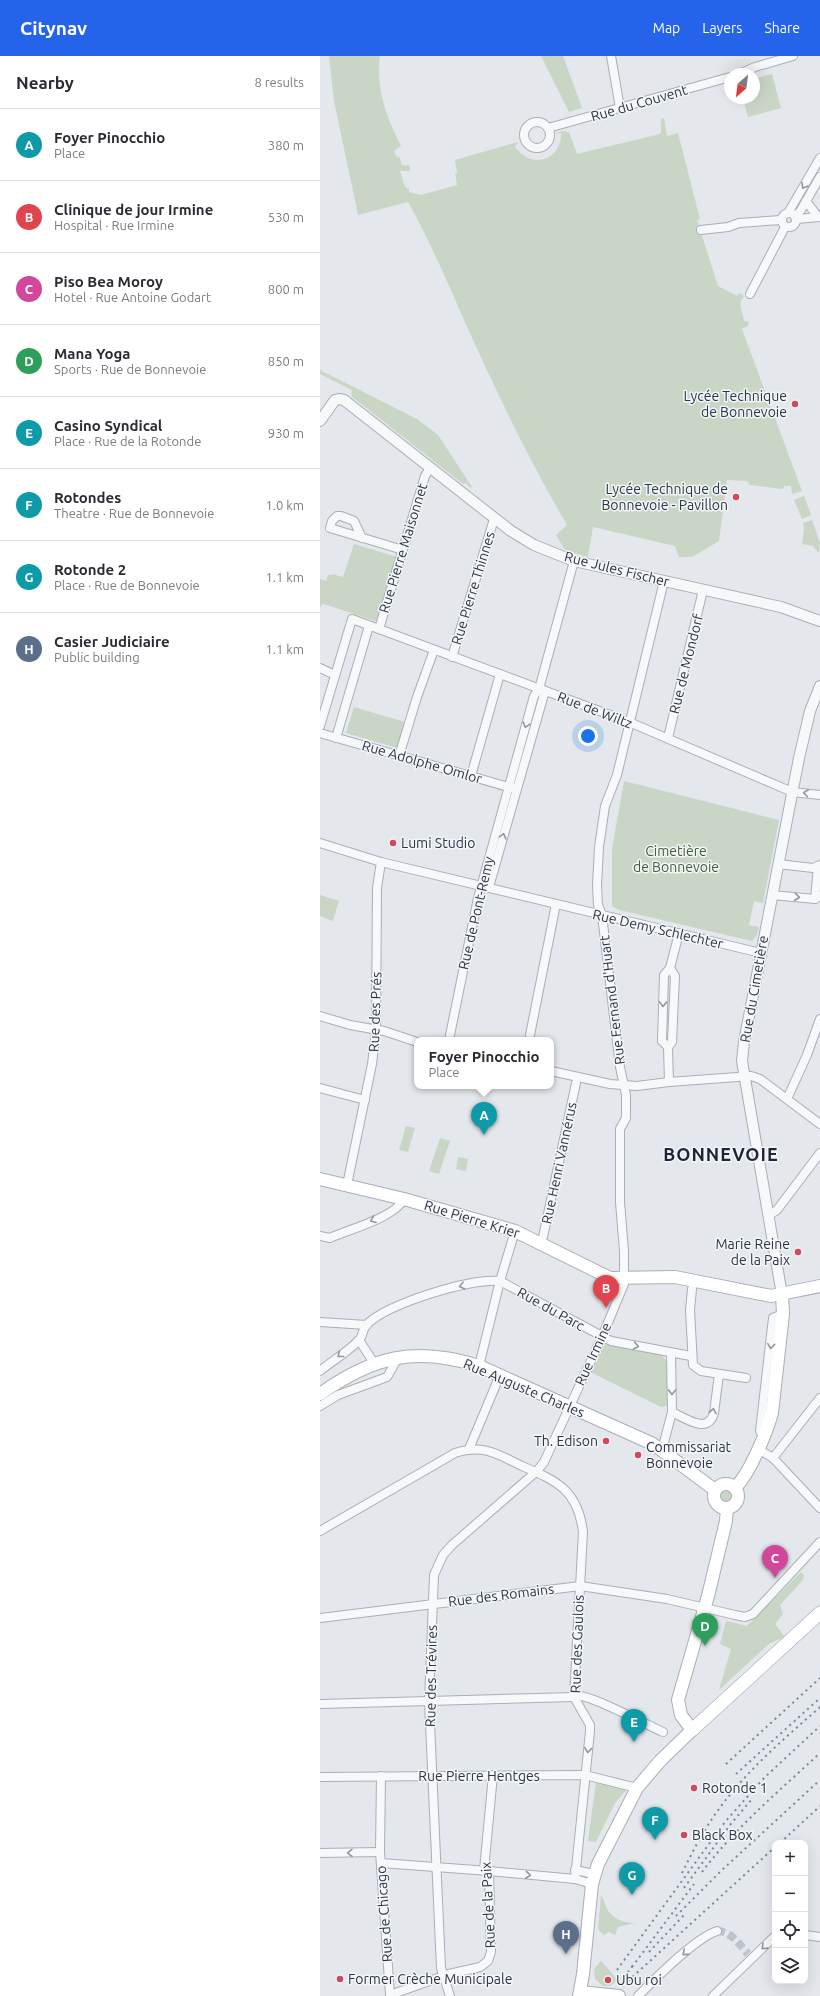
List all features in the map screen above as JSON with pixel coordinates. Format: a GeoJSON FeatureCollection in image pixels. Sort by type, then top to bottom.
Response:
{"type":"FeatureCollection","features":[{"type":"Feature","properties":{"kind":"main road","name":"Rue Pierre Krier"},"geometry":{"type":"LineString","coordinates":[[320,1179],[404,1199],[515,1231],[601,1275],[610,1278],[624,1279],[675,1277],[766,1296],[782,1295],[820,1286]]}},
{"type":"Feature","properties":{"kind":"main road"},"geometry":{"type":"LineString","coordinates":[[735,1488],[741,1482],[764,1437],[772,1413],[783,1314],[782,1295]]}},
{"type":"Feature","properties":{"kind":"main road","name":"Rue Auguste Charles"},"geometry":{"type":"LineString","coordinates":[[320,1394],[374,1363],[394,1358],[430,1356],[454,1358],[479,1366],[662,1450],[715,1490]]}},
{"type":"Feature","properties":{"kind":"main road"},"geometry":{"type":"LineString","coordinates":[[727,1484],[735,1488],[738,1498],[736,1503],[727,1508],[716,1502],[714,1496],[715,1490],[718,1487],[727,1484]]}},
{"type":"Feature","properties":{"kind":"main road"},"geometry":{"type":"LineString","coordinates":[[692,1730],[681,1715],[678,1700],[704,1608],[726,1521],[727,1508]]}},
{"type":"Feature","properties":{"kind":"main road"},"geometry":{"type":"LineString","coordinates":[[619,1996],[580,1994],[593,1879],[598,1864],[637,1788],[660,1761],[692,1730],[820,1613]]}},
{"type":"Feature","properties":{"kind":"street"},"geometry":{"type":"LineString","coordinates":[[611,56],[620,108]]}},
{"type":"Feature","properties":{"kind":"street"},"geometry":{"type":"LineString","coordinates":[[751,68],[770,59],[793,56]]}},
{"type":"Feature","properties":{"kind":"street","name":"Rue du Couvent"},"geometry":{"type":"LineString","coordinates":[[548,128],[724,79]]}},
{"type":"Feature","properties":{"kind":"street"},"geometry":{"type":"LineString","coordinates":[[701,230],[728,227],[739,223],[783,224],[790,228],[794,225],[793,217],[820,158]]}},
{"type":"Feature","properties":{"kind":"street"},"geometry":{"type":"LineString","coordinates":[[793,217],[806,202],[820,177]]}},
{"type":"Feature","properties":{"kind":"street"},"geometry":{"type":"LineString","coordinates":[[806,202],[819,217]]}},
{"type":"Feature","properties":{"kind":"street"},"geometry":{"type":"LineString","coordinates":[[750,294],[783,224],[784,215],[793,217],[819,217]]}},
{"type":"Feature","properties":{"kind":"street","name":"Rue Jules Fischer"},"geometry":{"type":"LineString","coordinates":[[320,421],[331,405],[339,399],[348,403],[494,519],[534,544],[574,561],[782,607],[820,621]]}},
{"type":"Feature","properties":{"kind":"street","name":"Rue Pierre Maisonnet"},"geometry":{"type":"LineString","coordinates":[[379,629],[425,476],[430,468]]}},
{"type":"Feature","properties":{"kind":"street","name":"Rue Pierre Thinnes"},"geometry":{"type":"LineString","coordinates":[[452,657],[494,519]]}},
{"type":"Feature","properties":{"kind":"street"},"geometry":{"type":"LineString","coordinates":[[362,538],[403,550]]}},
{"type":"Feature","properties":{"kind":"street","name":"Rue de Pont-Remy"},"geometry":{"type":"LineString","coordinates":[[450,1037],[485,886],[512,788],[542,690],[574,561]]}},
{"type":"Feature","properties":{"kind":"street","name":"Rue Fernand d'Huart"},"geometry":{"type":"LineString","coordinates":[[624,1279],[624,1251],[620,1202],[620,1129],[626,1118],[626,1095],[623,1086],[602,915],[598,905],[597,884],[599,847],[605,806],[617,775],[664,581]]}},
{"type":"Feature","properties":{"kind":"street","name":"Rue de Mondorf"},"geometry":{"type":"LineString","coordinates":[[668,738],[704,590]]}},
{"type":"Feature","properties":{"kind":"street","name":"Rue de Wiltz"},"geometry":{"type":"LineString","coordinates":[[335,675],[352,619],[629,722],[792,792],[820,795]]}},
{"type":"Feature","properties":{"kind":"street"},"geometry":{"type":"LineString","coordinates":[[336,738],[369,626]]}},
{"type":"Feature","properties":{"kind":"street"},"geometry":{"type":"LineString","coordinates":[[399,756],[417,697],[434,650]]}},
{"type":"Feature","properties":{"kind":"street"},"geometry":{"type":"LineString","coordinates":[[320,668],[335,675],[320,726]]}},
{"type":"Feature","properties":{"kind":"street"},"geometry":{"type":"LineString","coordinates":[[471,776],[500,674]]}},
{"type":"Feature","properties":{"kind":"street","name":"Rue du Cimetière"},"geometry":{"type":"LineString","coordinates":[[782,1295],[769,1215],[743,1076],[742,1061],[744,1042],[792,792],[806,726],[820,686]]}},
{"type":"Feature","properties":{"kind":"street","name":"Rue Adolphe Omlor"},"geometry":{"type":"LineString","coordinates":[[320,733],[512,788]]}},
{"type":"Feature","properties":{"kind":"street","name":"Rue Demy Schlechter"},"geometry":{"type":"LineString","coordinates":[[320,843],[381,862],[761,953]]}},
{"type":"Feature","properties":{"kind":"street","name":"Rue des Prés"},"geometry":{"type":"LineString","coordinates":[[347,1185],[365,1100],[376,1030],[377,888],[381,862]]}},
{"type":"Feature","properties":{"kind":"street"},"geometry":{"type":"LineString","coordinates":[[772,895],[817,898],[819,866],[813,868],[778,864]]}},
{"type":"Feature","properties":{"kind":"street"},"geometry":{"type":"LineString","coordinates":[[529,1037],[556,904]]}},
{"type":"Feature","properties":{"kind":"street"},"geometry":{"type":"LineString","coordinates":[[669,1082],[668,1047],[662,1041],[664,974],[670,968],[679,933]]}},
{"type":"Feature","properties":{"kind":"street"},"geometry":{"type":"LineString","coordinates":[[320,1016],[350,1025],[384,1031],[414,1041]]}},
{"type":"Feature","properties":{"kind":"street"},"geometry":{"type":"LineString","coordinates":[[787,1099],[807,1055],[820,1019]]}},
{"type":"Feature","properties":{"kind":"street"},"geometry":{"type":"LineString","coordinates":[[554,1072],[623,1086],[743,1076],[760,1079],[820,1124]]}},
{"type":"Feature","properties":{"kind":"street","name":"Rue Henri Vannérus"},"geometry":{"type":"LineString","coordinates":[[540,1243],[543,1236],[576,1083]]}},
{"type":"Feature","properties":{"kind":"street"},"geometry":{"type":"LineString","coordinates":[[320,1088],[365,1100]]}},
{"type":"Feature","properties":{"kind":"street"},"geometry":{"type":"LineString","coordinates":[[769,1215],[777,1210],[820,1153]]}},
{"type":"Feature","properties":{"kind":"street"},"geometry":{"type":"LineString","coordinates":[[320,1236],[330,1238],[389,1213],[400,1206],[404,1199]]}},
{"type":"Feature","properties":{"kind":"street"},"geometry":{"type":"LineString","coordinates":[[479,1366],[500,1281],[515,1231]]}},
{"type":"Feature","properties":{"kind":"street"},"geometry":{"type":"LineString","coordinates":[[320,1322],[366,1325],[404,1303],[428,1295],[488,1279],[500,1281]]}},
{"type":"Feature","properties":{"kind":"street","name":"Rue Irmine"},"geometry":{"type":"LineString","coordinates":[[569,1407],[602,1337],[622,1290],[624,1279]]}},
{"type":"Feature","properties":{"kind":"street","name":"Rue du Parc"},"geometry":{"type":"LineString","coordinates":[[500,1281],[611,1341],[691,1356]]}},
{"type":"Feature","properties":{"kind":"street"},"geometry":{"type":"LineString","coordinates":[[692,1289],[690,1310],[691,1356],[693,1365],[696,1369],[746,1378]]}},
{"type":"Feature","properties":{"kind":"street"},"geometry":{"type":"LineString","coordinates":[[320,1371],[359,1340],[366,1325]]}},
{"type":"Feature","properties":{"kind":"street"},"geometry":{"type":"LineString","coordinates":[[359,1340],[374,1363]]}},
{"type":"Feature","properties":{"kind":"street"},"geometry":{"type":"LineString","coordinates":[[662,1450],[672,1412],[671,1353]]}},
{"type":"Feature","properties":{"kind":"street"},"geometry":{"type":"LineString","coordinates":[[320,1406],[338,1395],[387,1377],[391,1372],[394,1358]]}},
{"type":"Feature","properties":{"kind":"street"},"geometry":{"type":"LineString","coordinates":[[672,1412],[702,1425],[708,1423],[712,1419],[714,1413],[719,1374]]}},
{"type":"Feature","properties":{"kind":"street"},"geometry":{"type":"LineString","coordinates":[[320,1531],[455,1453],[469,1449],[500,1376]]}},
{"type":"Feature","properties":{"kind":"street"},"geometry":{"type":"LineString","coordinates":[[773,1458],[820,1398]]}},
{"type":"Feature","properties":{"kind":"street","name":"Rue des Trévires"},"geometry":{"type":"LineString","coordinates":[[450,1996],[443,1977],[435,1866],[431,1775],[429,1701],[434,1575],[443,1555],[452,1545],[537,1471],[544,1462],[569,1407]]}},
{"type":"Feature","properties":{"kind":"street","name":"Rue des Gaulois"},"geometry":{"type":"LineString","coordinates":[[469,1449],[496,1452],[537,1471],[564,1488],[576,1504],[581,1519],[583,1532],[574,1696],[590,1725],[575,1875]]}},
{"type":"Feature","properties":{"kind":"street"},"geometry":{"type":"LineString","coordinates":[[758,1449],[773,1458],[820,1508]]}},
{"type":"Feature","properties":{"kind":"street","name":"Rue des Romains"},"geometry":{"type":"LineString","coordinates":[[320,1618],[580,1586],[667,1599],[744,1617],[753,1614],[820,1542]]}},
{"type":"Feature","properties":{"kind":"street"},"geometry":{"type":"LineString","coordinates":[[320,1704],[579,1695],[663,1732]]}},
{"type":"Feature","properties":{"kind":"street","name":"Rue Pierre Hentges"},"geometry":{"type":"LineString","coordinates":[[320,1777],[431,1775],[585,1776],[637,1788]]}},
{"type":"Feature","properties":{"kind":"street","name":"Rue de la Paix"},"geometry":{"type":"LineString","coordinates":[[443,1977],[480,1967],[488,1961],[491,1952],[487,1870],[493,1775]]}},
{"type":"Feature","properties":{"kind":"street","name":"Rue de Chicago"},"geometry":{"type":"LineString","coordinates":[[381,1776],[380,1864],[390,1996],[443,1977]]}},
{"type":"Feature","properties":{"kind":"street"},"geometry":{"type":"LineString","coordinates":[[320,1853],[380,1852]]}},
{"type":"Feature","properties":{"kind":"street"},"geometry":{"type":"LineString","coordinates":[[380,1864],[575,1875],[593,1879]]}},
{"type":"Feature","properties":{"kind":"street"},"geometry":{"type":"LineString","coordinates":[[638,1996],[688,1950],[717,1931]]}},
{"type":"Feature","properties":{"kind":"street"},"geometry":{"type":"LineString","coordinates":[[808,1935],[820,1937]]}},
{"type":"Feature","properties":{"kind":"street"},"geometry":{"type":"LineString","coordinates":[[713,1996],[750,1956],[772,1938]]}},
{"type":"Feature","properties":{"kind":"green space"},"geometry":{"type":"Polygon","coordinates":[[[329,56],[380,56],[379,79],[383,102],[391,125],[401,146],[394,151],[396,156],[400,158],[402,165],[410,166],[410,171],[400,171],[405,187],[409,189],[409,192],[421,195],[457,185],[455,160],[518,142],[515,147],[522,154],[537,160],[544,159],[551,156],[556,151],[560,143],[561,133],[554,134],[562,131],[569,132],[577,154],[660,134],[661,119],[664,118],[667,136],[678,133],[700,219],[697,220],[718,286],[737,296],[739,293],[744,296],[741,302],[741,308],[744,321],[749,322],[748,326],[742,329],[802,491],[792,494],[791,486],[784,486],[783,489],[750,485],[747,481],[727,480],[719,541],[692,557],[679,557],[675,546],[593,527],[588,557],[565,550],[556,535],[567,525],[515,428],[479,354],[432,249],[408,202],[358,215],[334,101],[329,56]]]}},
{"type":"Feature","properties":{"kind":"green space"},"geometry":{"type":"Polygon","coordinates":[[[541,56],[563,56],[582,108],[569,112],[541,56]]]}},
{"type":"Feature","properties":{"kind":"green space"},"geometry":{"type":"Polygon","coordinates":[[[772,74],[781,108],[748,117],[745,104],[760,104],[760,77],[772,74]]]}},
{"type":"Feature","properties":{"kind":"green space"},"geometry":{"type":"Polygon","coordinates":[[[320,370],[417,419],[438,435],[472,487],[470,488],[466,483],[463,484],[351,396],[352,390],[320,374],[320,370]]]}},
{"type":"Feature","properties":{"kind":"green space"},"geometry":{"type":"Polygon","coordinates":[[[804,496],[811,515],[802,519],[794,500],[804,496]]]}},
{"type":"Feature","properties":{"kind":"green space"},"geometry":{"type":"Polygon","coordinates":[[[812,520],[820,543],[819,553],[813,546],[802,544],[804,529],[803,523],[812,520]]]}},
{"type":"Feature","properties":{"kind":"green space"},"geometry":{"type":"Polygon","coordinates":[[[354,544],[397,557],[378,620],[375,621],[327,605],[322,604],[320,608],[320,579],[326,581],[328,575],[332,574],[343,577],[354,544]]]}},
{"type":"Feature","properties":{"kind":"green space"},"geometry":{"type":"Polygon","coordinates":[[[354,707],[405,722],[397,748],[346,733],[354,707]]]}},
{"type":"Feature","properties":{"kind":"green space","name":"Cimetière de Bonnevoie"},"geometry":{"type":"Polygon","coordinates":[[[624,781],[779,820],[763,903],[754,901],[749,925],[759,927],[757,935],[752,941],[619,910],[612,906],[612,849],[624,781]]]}},
{"type":"Feature","properties":{"kind":"green space"},"geometry":{"type":"Polygon","coordinates":[[[320,895],[339,901],[333,921],[320,916],[320,895]]]}},
{"type":"Feature","properties":{"kind":"green space"},"geometry":{"type":"Polygon","coordinates":[[[406,1126],[415,1128],[408,1152],[399,1150],[406,1126]]]}},
{"type":"Feature","properties":{"kind":"green space"},"geometry":{"type":"Polygon","coordinates":[[[440,1138],[450,1141],[439,1174],[429,1171],[440,1138]]]}},
{"type":"Feature","properties":{"kind":"green space"},"geometry":{"type":"Polygon","coordinates":[[[458,1157],[468,1159],[466,1171],[456,1169],[458,1157]]]}},
{"type":"Feature","properties":{"kind":"green space"},"geometry":{"type":"Polygon","coordinates":[[[604,1344],[657,1353],[662,1356],[666,1361],[669,1375],[668,1404],[661,1407],[590,1372],[604,1344]]]}},
{"type":"Feature","properties":{"kind":"green space"},"geometry":{"type":"Polygon","coordinates":[[[723,1489],[729,1489],[733,1493],[733,1499],[729,1503],[723,1503],[719,1499],[719,1493],[723,1489]]]}},
{"type":"Feature","properties":{"kind":"green space"},"geometry":{"type":"Polygon","coordinates":[[[801,1572],[804,1575],[803,1580],[780,1605],[783,1614],[775,1624],[785,1637],[770,1643],[719,1690],[731,1649],[720,1644],[726,1621],[747,1626],[801,1572]]]}},
{"type":"Feature","properties":{"kind":"green space"},"geometry":{"type":"Polygon","coordinates":[[[596,1782],[627,1789],[615,1803],[596,1842],[588,1841],[596,1782]]]}},
{"type":"Feature","properties":{"kind":"green space"},"geometry":{"type":"Polygon","coordinates":[[[601,1896],[611,1915],[618,1920],[635,1923],[618,1927],[615,1935],[609,1932],[604,1935],[598,1929],[601,1896]]]}},
{"type":"Feature","properties":{"kind":"green space"},"geometry":{"type":"Polygon","coordinates":[[[601,1961],[618,1980],[610,1986],[603,1986],[595,1979],[594,1969],[601,1961]]]}},
{"type":"Feature","properties":{"kind":"tunnel"},"geometry":{"type":"LineString","coordinates":[[717,1931],[731,1936],[748,1954]]}},
{"type":"Feature","properties":{"kind":"railway"},"geometry":{"type":"LineString","coordinates":[[726,1764],[820,1678]]}},
{"type":"Feature","properties":{"kind":"railway"},"geometry":{"type":"LineString","coordinates":[[736,1774],[820,1698]]}},
{"type":"Feature","properties":{"kind":"railway"},"geometry":{"type":"LineString","coordinates":[[682,1873],[704,1832],[730,1795],[766,1755],[820,1707]]}},
{"type":"Feature","properties":{"kind":"railway"},"geometry":{"type":"LineString","coordinates":[[617,1970],[725,1822],[764,1778],[820,1726]]}},
{"type":"Feature","properties":{"kind":"railway"},"geometry":{"type":"LineString","coordinates":[[702,1872],[743,1825],[820,1753]]}},
{"type":"Feature","properties":{"kind":"railway"},"geometry":{"type":"LineString","coordinates":[[676,1916],[722,1870],[820,1780]]}},
{"type":"Feature","properties":{"kind":"railway"},"geometry":{"type":"LineString","coordinates":[[684,1888],[730,1825],[752,1799]]}},
{"type":"Feature","properties":{"kind":"railway"},"geometry":{"type":"LineString","coordinates":[[783,1840],[820,1806]]}},
{"type":"Feature","properties":{"kind":"railway"},"geometry":{"type":"LineString","coordinates":[[628,1981],[772,1850]]}},
{"type":"Feature","properties":{"kind":"railway"},"geometry":{"type":"LineString","coordinates":[[632,1967],[694,1884]]}},
{"type":"Feature","properties":{"kind":"railway"},"geometry":{"type":"LineString","coordinates":[[649,1952],[685,1914]]}},
{"type":"Feature","properties":{"kind":"railway"},"geometry":{"type":"LineString","coordinates":[[624,1977],[635,1963]]}},
{"type":"Feature","properties":{"kind":"place","name":"Lycée Technique de Bonnevoie"},"geometry":{"type":"Point","coordinates":[795,404]}},
{"type":"Feature","properties":{"kind":"place","name":"Lycée Technique de Bonnevoie - Pavillon"},"geometry":{"type":"Point","coordinates":[736,497]}},
{"type":"Feature","properties":{"kind":"place","name":"Lumi Studio"},"geometry":{"type":"Point","coordinates":[393,843]}},
{"type":"Feature","properties":{"kind":"place","name":"Foyer Pinocchio"},"geometry":{"type":"Point","coordinates":[484,1135]}},
{"type":"Feature","properties":{"kind":"place","name":"Marie Reine de la Paix"},"geometry":{"type":"Point","coordinates":[798,1252]}},
{"type":"Feature","properties":{"kind":"place","name":"Clinique de jour Irmine"},"geometry":{"type":"Point","coordinates":[606,1308]}},
{"type":"Feature","properties":{"kind":"place","name":"Th. Edison"},"geometry":{"type":"Point","coordinates":[606,1441]}},
{"type":"Feature","properties":{"kind":"place","name":"Commissariat Bonnevoie"},"geometry":{"type":"Point","coordinates":[638,1455]}},
{"type":"Feature","properties":{"kind":"place","name":"Piso Bea Moroy"},"geometry":{"type":"Point","coordinates":[775,1578]}},
{"type":"Feature","properties":{"kind":"place","name":"Mana Yoga"},"geometry":{"type":"Point","coordinates":[705,1646]}},
{"type":"Feature","properties":{"kind":"place","name":"Casino Syndical"},"geometry":{"type":"Point","coordinates":[634,1742]}},
{"type":"Feature","properties":{"kind":"place","name":"Rotonde 1"},"geometry":{"type":"Point","coordinates":[694,1788]}},
{"type":"Feature","properties":{"kind":"place","name":"Black Box"},"geometry":{"type":"Point","coordinates":[684,1835]}},
{"type":"Feature","properties":{"kind":"place","name":"Rotondes"},"geometry":{"type":"Point","coordinates":[655,1840]}},
{"type":"Feature","properties":{"kind":"place","name":"Rotonde 2"},"geometry":{"type":"Point","coordinates":[632,1895]}},
{"type":"Feature","properties":{"kind":"place","name":"Casier Judiciaire"},"geometry":{"type":"Point","coordinates":[566,1954]}},
{"type":"Feature","properties":{"kind":"place","name":"Former Crèche Municipale"},"geometry":{"type":"Point","coordinates":[340,1979]}},
{"type":"Feature","properties":{"kind":"place","name":"Ubu roi"},"geometry":{"type":"Point","coordinates":[608,1980]}},
{"type":"Feature","properties":{"kind":"district","name":"BONNEVOIE"},"geometry":{"type":"Point","coordinates":[721,1154]}}]}
